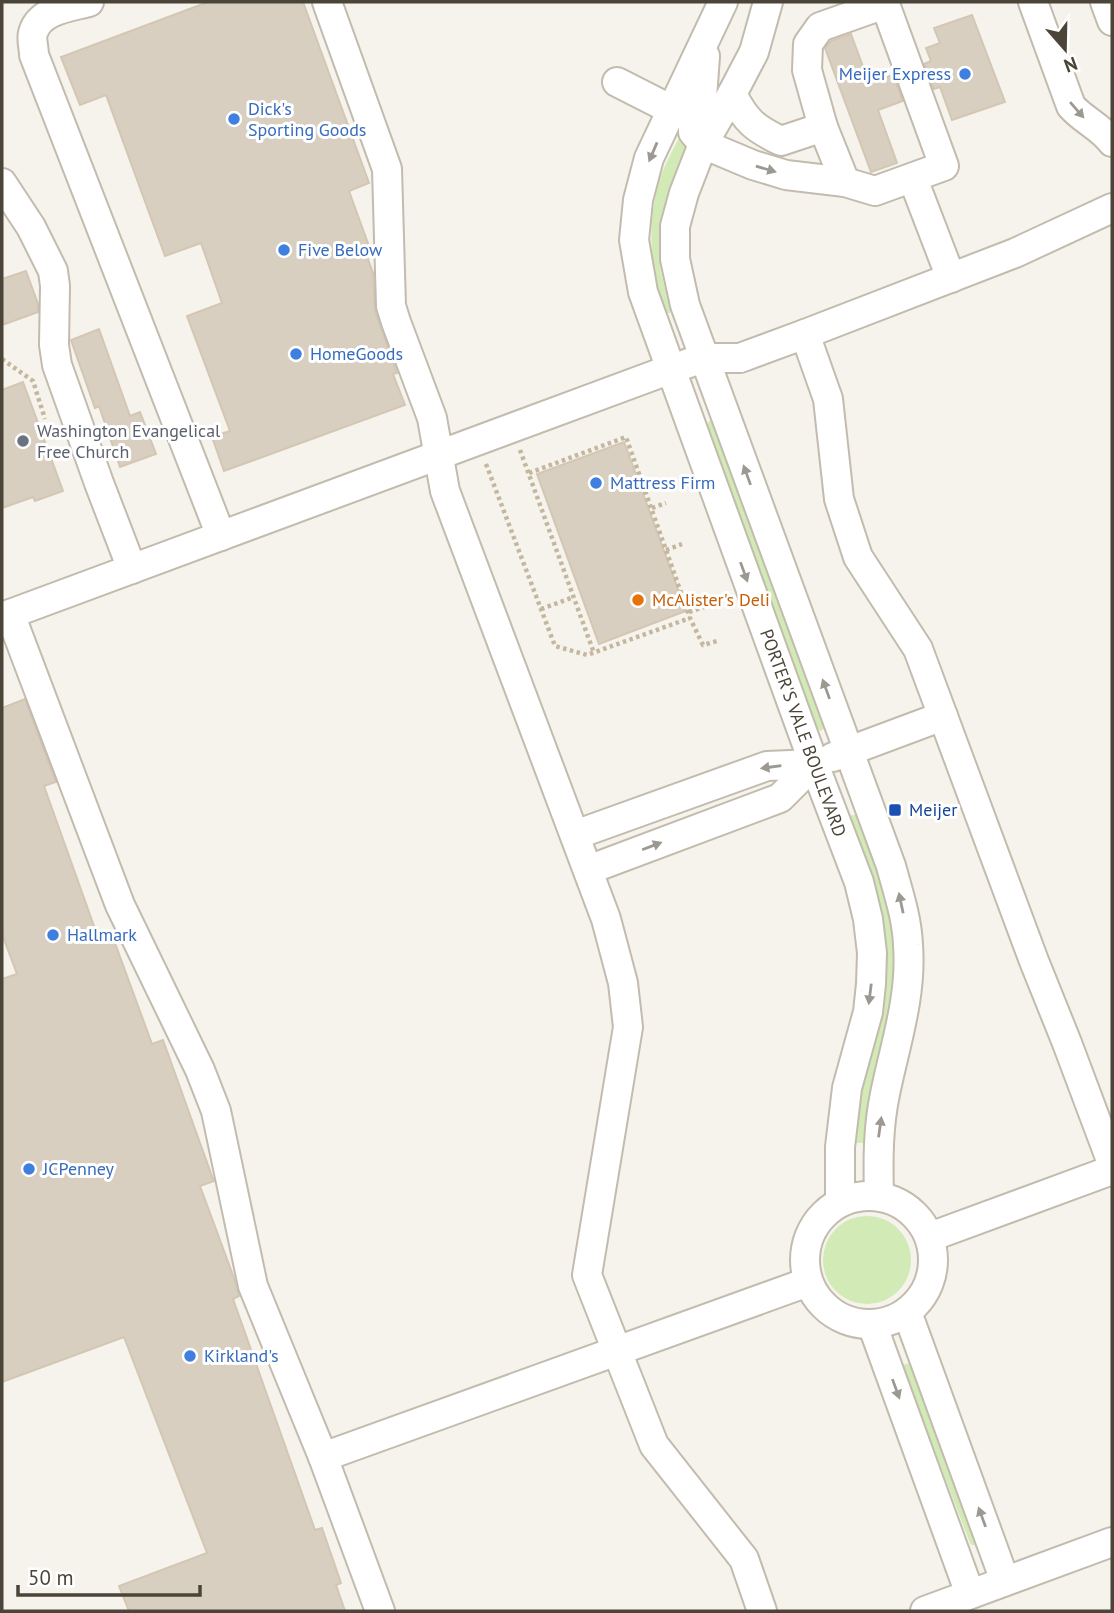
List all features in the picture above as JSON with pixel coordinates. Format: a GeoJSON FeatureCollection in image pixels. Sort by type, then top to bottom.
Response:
{"type":"FeatureCollection","features":[{"type":"Feature","properties":{"kind":"street"},"geometry":{"type":"LineString","coordinates":[[89,2],[57,10],[40,20],[32,34],[34,55],[221,536]]}},
{"type":"Feature","properties":{"kind":"street"},"geometry":{"type":"LineString","coordinates":[[327,2],[387,169],[391,306],[432,418],[446,491],[606,919],[623,983],[628,1027],[587,1275],[654,1446],[744,1559],[762,1611]]}},
{"type":"Feature","properties":{"kind":"street","name":"PORTER'S VALE BOULEVARD"},"geometry":{"type":"LineString","coordinates":[[723,2],[649,158],[638,200],[634,240],[643,292],[859,882],[868,919],[872,953],[871,984],[868,1012],[847,1088],[840,1147],[840,1202]]}},
{"type":"Feature","properties":{"kind":"street","name":"PORTER'S VALE BOULEVARD"},"geometry":{"type":"LineString","coordinates":[[768,2],[754,52],[703,145],[684,193],[676,226],[675,259],[685,305],[891,866],[901,901],[908,945],[907,988],[878,1136],[879,1195]]}},
{"type":"Feature","properties":{"kind":"street"},"geometry":{"type":"LineString","coordinates":[[1034,2],[1071,106],[1112,142]]}},
{"type":"Feature","properties":{"kind":"street"},"geometry":{"type":"LineString","coordinates":[[1105,2],[1112,21]]}},
{"type":"Feature","properties":{"kind":"street"},"geometry":{"type":"LineString","coordinates":[[707,36],[702,98],[693,119],[693,132],[703,145],[786,175],[845,182],[875,191],[944,166],[885,4],[820,27],[808,44],[807,70],[823,127],[845,182]]}},
{"type":"Feature","properties":{"kind":"street"},"geometry":{"type":"LineString","coordinates":[[617,82],[672,110]]}},
{"type":"Feature","properties":{"kind":"street"},"geometry":{"type":"LineString","coordinates":[[732,94],[742,113],[758,130],[781,141],[823,127]]}},
{"type":"Feature","properties":{"kind":"street"},"geometry":{"type":"LineString","coordinates":[[913,179],[951,278]]}},
{"type":"Feature","properties":{"kind":"street"},"geometry":{"type":"LineString","coordinates":[[2,183],[31,227],[53,271],[54,345],[57,365],[132,569]]}},
{"type":"Feature","properties":{"kind":"street"},"geometry":{"type":"LineString","coordinates":[[380,1611],[323,1457],[253,1286],[216,1111],[200,1070],[120,905],[6,615],[671,369],[704,358],[740,358],[1015,253],[1112,208]]}},
{"type":"Feature","properties":{"kind":"street"},"geometry":{"type":"LineString","coordinates":[[805,334],[828,399],[839,499],[858,557],[918,649],[1112,1163]]}},
{"type":"Feature","properties":{"kind":"street"},"geometry":{"type":"LineString","coordinates":[[575,835],[767,766],[814,764],[943,716]]}},
{"type":"Feature","properties":{"kind":"street"},"geometry":{"type":"LineString","coordinates":[[588,870],[780,798],[814,764]]}},
{"type":"Feature","properties":{"kind":"street"},"geometry":{"type":"LineString","coordinates":[[930,1237],[1112,1170]]}},
{"type":"Feature","properties":{"kind":"street"},"geometry":{"type":"LineString","coordinates":[[879,1195],[908,1208],[919,1218],[930,1237],[934,1263],[929,1285],[923,1296],[906,1312],[895,1319],[873,1324],[855,1323],[834,1315],[820,1302],[808,1282],[804,1258],[808,1236],[822,1215],[840,1202],[856,1196],[879,1195]]}},
{"type":"Feature","properties":{"kind":"street"},"geometry":{"type":"LineString","coordinates":[[323,1457],[808,1282]]}},
{"type":"Feature","properties":{"kind":"street"},"geometry":{"type":"LineString","coordinates":[[906,1312],[1005,1581]]}},
{"type":"Feature","properties":{"kind":"street"},"geometry":{"type":"LineString","coordinates":[[873,1324],[970,1594]]}},
{"type":"Feature","properties":{"kind":"street"},"geometry":{"type":"LineString","coordinates":[[925,1611],[1112,1542]]}},
{"type":"Feature","properties":{"kind":"path"},"geometry":{"type":"LineString","coordinates":[[2,359],[33,380],[45,419]]}},
{"type":"Feature","properties":{"kind":"path"},"geometry":{"type":"LineString","coordinates":[[529,473],[626,438],[689,615],[703,645],[717,641]]}},
{"type":"Feature","properties":{"kind":"path"},"geometry":{"type":"LineString","coordinates":[[519,446],[594,653]]}},
{"type":"Feature","properties":{"kind":"path"},"geometry":{"type":"LineString","coordinates":[[484,460],[555,646],[587,655],[705,607]]}},
{"type":"Feature","properties":{"kind":"path"},"geometry":{"type":"LineString","coordinates":[[652,509],[666,503]]}},
{"type":"Feature","properties":{"kind":"path"},"geometry":{"type":"LineString","coordinates":[[666,550],[682,544]]}},
{"type":"Feature","properties":{"kind":"path"},"geometry":{"type":"LineString","coordinates":[[541,609],[574,597]]}},
{"type":"Feature","properties":{"kind":"green space"},"geometry":{"type":"Polygon","coordinates":[[[682,137],[688,148],[686,161],[668,196],[660,226],[660,268],[670,309],[668,313],[665,312],[660,295],[653,260],[653,208],[662,173],[679,138],[682,137]]]}},
{"type":"Feature","properties":{"kind":"green space"},"geometry":{"type":"Polygon","coordinates":[[[712,420],[826,726],[820,731],[707,426],[712,420]]]}},
{"type":"Feature","properties":{"kind":"green space"},"geometry":{"type":"Polygon","coordinates":[[[857,814],[890,909],[895,940],[895,997],[865,1143],[855,1143],[857,1119],[864,1078],[884,1005],[887,955],[881,908],[875,886],[849,816],[857,814]]]}},
{"type":"Feature","properties":{"kind":"green space"},"geometry":{"type":"Polygon","coordinates":[[[867,1216],[884,1220],[898,1229],[907,1243],[911,1260],[907,1277],[898,1291],[884,1300],[867,1304],[850,1300],[836,1291],[827,1277],[823,1260],[827,1243],[836,1229],[850,1220],[867,1216]]]}},
{"type":"Feature","properties":{"kind":"green space"},"geometry":{"type":"Polygon","coordinates":[[[910,1363],[975,1545],[970,1543],[902,1365],[910,1363]]]}},
{"type":"Feature","properties":{"kind":"building"},"geometry":{"type":"Polygon","coordinates":[[[208,2],[303,2],[369,183],[349,191],[370,249],[365,251],[373,273],[375,311],[397,373],[393,374],[405,405],[224,471],[212,437],[230,431],[187,316],[222,303],[201,243],[165,256],[106,95],[80,105],[61,57],[208,2]]]}},
{"type":"Feature","properties":{"kind":"building","name":"Meijer Express"},"geometry":{"type":"Polygon","coordinates":[[[972,15],[1005,102],[952,120],[940,87],[934,89],[924,64],[931,61],[926,48],[940,43],[934,28],[972,15]]]}},
{"type":"Feature","properties":{"kind":"building","name":"Meijer Express"},"geometry":{"type":"Polygon","coordinates":[[[851,34],[869,83],[893,75],[903,101],[878,110],[897,163],[871,172],[825,48],[831,41],[851,34]]]}},
{"type":"Feature","properties":{"kind":"building"},"geometry":{"type":"Polygon","coordinates":[[[26,271],[38,304],[38,312],[2,325],[2,279],[26,271]]]}},
{"type":"Feature","properties":{"kind":"building"},"geometry":{"type":"Polygon","coordinates":[[[99,329],[130,416],[140,412],[156,454],[120,467],[99,406],[95,408],[71,340],[99,329]]]}},
{"type":"Feature","properties":{"kind":"building","name":"Washington Evangelical Free Church"},"geometry":{"type":"Polygon","coordinates":[[[23,382],[63,491],[35,501],[33,497],[2,508],[2,390],[23,382]]]}},
{"type":"Feature","properties":{"kind":"building"},"geometry":{"type":"Polygon","coordinates":[[[624,442],[686,611],[599,644],[537,474],[624,442]]]}},
{"type":"Feature","properties":{"kind":"building"},"geometry":{"type":"Polygon","coordinates":[[[25,699],[56,782],[44,786],[99,940],[112,935],[152,1044],[163,1040],[214,1181],[200,1186],[234,1278],[239,1296],[233,1299],[315,1530],[322,1528],[341,1583],[336,1585],[345,1611],[129,1611],[119,1586],[207,1553],[124,1337],[2,1382],[2,979],[17,974],[2,934],[2,708],[25,699]]]}},
{"type":"Feature","properties":{"kind":"place","name":"Meijer Express"},"geometry":{"type":"Point","coordinates":[965,74]}},
{"type":"Feature","properties":{"kind":"place","name":"Dick's Sporting Goods"},"geometry":{"type":"Point","coordinates":[234,119]}},
{"type":"Feature","properties":{"kind":"place","name":"Five Below"},"geometry":{"type":"Point","coordinates":[284,250]}},
{"type":"Feature","properties":{"kind":"place","name":"HomeGoods"},"geometry":{"type":"Point","coordinates":[296,354]}},
{"type":"Feature","properties":{"kind":"place","name":"Washington Evangelical Free Church"},"geometry":{"type":"Point","coordinates":[23,441]}},
{"type":"Feature","properties":{"kind":"place","name":"Mattress Firm"},"geometry":{"type":"Point","coordinates":[596,483]}},
{"type":"Feature","properties":{"kind":"place","name":"McAlister's Deli"},"geometry":{"type":"Point","coordinates":[638,600]}},
{"type":"Feature","properties":{"kind":"place","name":"Meijer"},"geometry":{"type":"Point","coordinates":[895,810]}},
{"type":"Feature","properties":{"kind":"place","name":"Hallmark"},"geometry":{"type":"Point","coordinates":[53,935]}},
{"type":"Feature","properties":{"kind":"place","name":"JCPenney"},"geometry":{"type":"Point","coordinates":[29,1169]}},
{"type":"Feature","properties":{"kind":"place","name":"Kirkland's"},"geometry":{"type":"Point","coordinates":[190,1356]}}]}
